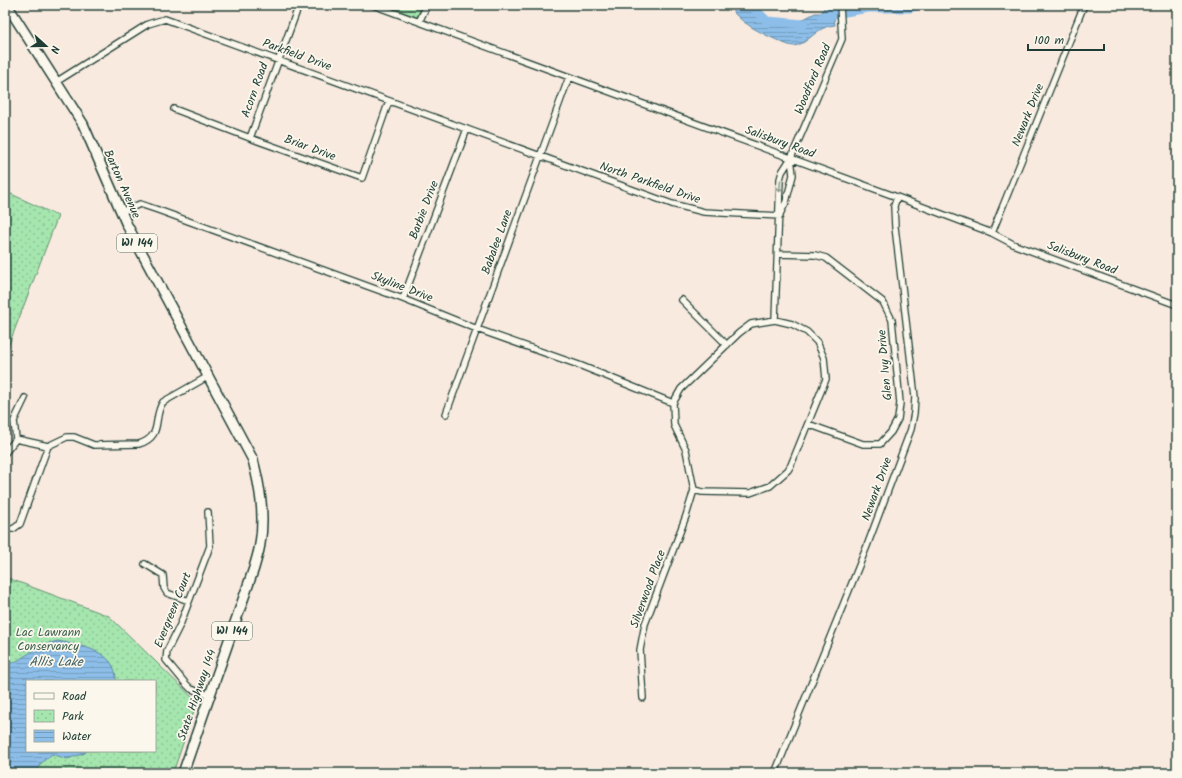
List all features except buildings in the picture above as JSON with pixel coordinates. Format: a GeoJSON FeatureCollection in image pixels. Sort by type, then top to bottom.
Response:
{"type":"FeatureCollection","features":[{"type":"Feature","properties":{"kind":"main road","name":"Barton Avenue"},"geometry":{"type":"LineString","coordinates":[[7,5],[83,124],[121,212],[207,377],[253,460],[260,485]]}},
{"type":"Feature","properties":{"kind":"main road","name":"State Highway 144"},"geometry":{"type":"LineString","coordinates":[[183,773],[254,568],[260,544],[262,516],[260,485]]}},
{"type":"Feature","properties":{"kind":"street","name":"Acorn Road"},"geometry":{"type":"LineString","coordinates":[[250,138],[299,5]]}},
{"type":"Feature","properties":{"kind":"street","name":"Salisbury Road"},"geometry":{"type":"LineString","coordinates":[[373,5],[897,197],[992,233],[1014,244],[1177,305]]}},
{"type":"Feature","properties":{"kind":"street"},"geometry":{"type":"LineString","coordinates":[[419,22],[426,5]]}},
{"type":"Feature","properties":{"kind":"street","name":"Woodford Road"},"geometry":{"type":"LineString","coordinates":[[775,320],[780,216],[780,179],[782,172],[791,158],[842,39],[840,5]]}},
{"type":"Feature","properties":{"kind":"street","name":"Newark Drive"},"geometry":{"type":"LineString","coordinates":[[992,233],[1084,5]]}},
{"type":"Feature","properties":{"kind":"street","name":"Parkfield Drive"},"geometry":{"type":"LineString","coordinates":[[56,82],[148,24],[165,18],[541,156]]}},
{"type":"Feature","properties":{"kind":"street","name":"Babalee Lane"},"geometry":{"type":"LineString","coordinates":[[446,414],[569,77]]}},
{"type":"Feature","properties":{"kind":"street","name":"Briar Drive"},"geometry":{"type":"LineString","coordinates":[[174,109],[362,178],[389,101]]}},
{"type":"Feature","properties":{"kind":"street","name":"Barbie Drive"},"geometry":{"type":"LineString","coordinates":[[403,299],[467,129]]}},
{"type":"Feature","properties":{"kind":"street","name":"North Parkfield Drive"},"geometry":{"type":"LineString","coordinates":[[541,156],[672,204],[704,212],[780,216]]}},
{"type":"Feature","properties":{"kind":"street","name":"Woodford Road"},"geometry":{"type":"LineString","coordinates":[[780,216],[786,202],[793,175],[791,158]]}},
{"type":"Feature","properties":{"kind":"street","name":"Newark Drive"},"geometry":{"type":"LineString","coordinates":[[775,773],[870,540],[912,424],[915,397],[895,227],[894,206],[897,197]]}},
{"type":"Feature","properties":{"kind":"street","name":"Skyline Drive"},"geometry":{"type":"LineString","coordinates":[[121,212],[140,204],[152,208],[403,299],[477,329],[579,365],[673,403]]}},
{"type":"Feature","properties":{"kind":"street","name":"Glen Ivy Drive"},"geometry":{"type":"LineString","coordinates":[[778,254],[815,255],[826,258],[884,302],[892,320],[900,403],[898,419],[891,432],[880,444],[863,444],[808,424]]}},
{"type":"Feature","properties":{"kind":"street"},"geometry":{"type":"LineString","coordinates":[[682,300],[727,345]]}},
{"type":"Feature","properties":{"kind":"street"},"geometry":{"type":"LineString","coordinates":[[775,320],[792,324],[807,332],[816,342],[824,358],[826,378],[788,470],[770,486],[750,492],[702,492],[694,490],[686,450],[674,425],[673,403],[681,389],[738,333],[751,324],[775,320]]}},
{"type":"Feature","properties":{"kind":"street"},"geometry":{"type":"LineString","coordinates":[[16,439],[48,446],[67,437],[74,437],[94,446],[139,444],[146,442],[154,434],[159,415],[159,408],[163,402],[207,377]]}},
{"type":"Feature","properties":{"kind":"street"},"geometry":{"type":"LineString","coordinates":[[5,453],[16,439],[14,421],[25,398]]}},
{"type":"Feature","properties":{"kind":"street"},"geometry":{"type":"LineString","coordinates":[[5,529],[13,529],[20,524],[48,446]]}},
{"type":"Feature","properties":{"kind":"street","name":"Silverwood Place"},"geometry":{"type":"LineString","coordinates":[[642,698],[640,650],[645,624],[686,516],[694,490]]}},
{"type":"Feature","properties":{"kind":"street","name":"Evergreen Court"},"geometry":{"type":"LineString","coordinates":[[208,512],[210,546],[180,625],[167,651],[166,660],[191,689],[209,695]]}},
{"type":"Feature","properties":{"kind":"street"},"geometry":{"type":"LineString","coordinates":[[145,564],[163,575],[164,588],[166,592],[189,601]]}},
{"type":"Feature","properties":{"kind":"green space"},"geometry":{"type":"Polygon","coordinates":[[[383,5],[422,5],[417,17],[383,5]]]}},
{"type":"Feature","properties":{"kind":"green space"},"geometry":{"type":"Polygon","coordinates":[[[5,191],[58,216],[5,355],[5,191]]]}},
{"type":"Feature","properties":{"kind":"green space","name":"Lac Lawrann Conservancy"},"geometry":{"type":"Polygon","coordinates":[[[5,577],[109,616],[197,702],[173,773],[5,773],[5,577]]]}},
{"type":"Feature","properties":{"kind":"water"},"geometry":{"type":"Polygon","coordinates":[[[729,5],[752,5],[774,25],[781,26],[798,22],[815,13],[821,13],[825,7],[832,5],[835,25],[823,28],[799,45],[792,46],[751,27],[738,17],[729,5]]]}},
{"type":"Feature","properties":{"kind":"water","name":"Allis Lake"},"geometry":{"type":"Polygon","coordinates":[[[58,641],[96,651],[111,662],[115,671],[116,680],[26,680],[26,752],[86,752],[67,759],[52,754],[40,764],[37,773],[5,773],[5,665],[17,661],[42,645],[58,641]]]}},
{"type":"Feature","properties":{"kind":"waterway"},"geometry":{"type":"LineString","coordinates":[[751,5],[767,21],[804,24]]}},
{"type":"Feature","properties":{"kind":"waterway"},"geometry":{"type":"LineString","coordinates":[[823,16],[868,8],[910,8],[918,5]]}}]}
